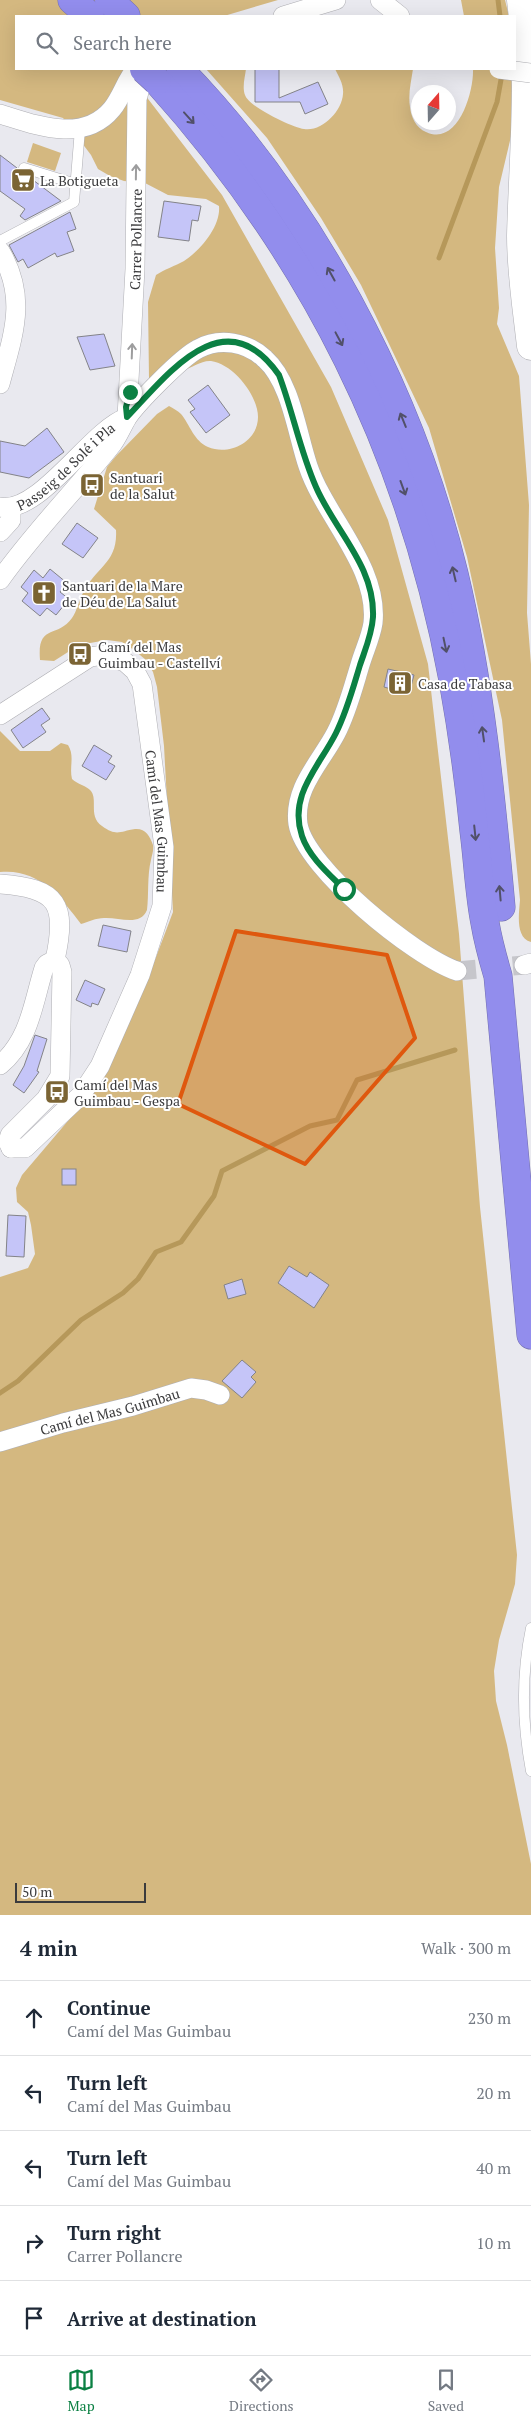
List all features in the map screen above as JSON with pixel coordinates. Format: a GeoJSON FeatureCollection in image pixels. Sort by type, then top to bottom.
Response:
{"type":"FeatureCollection","features":[{"type":"Feature","properties":{"kind":"highway"},"geometry":{"type":"LineString","coordinates":[[72,0],[89,15]]}},
{"type":"Feature","properties":{"kind":"highway"},"geometry":{"type":"LineString","coordinates":[[109,0],[125,15]]}},
{"type":"Feature","properties":{"kind":"highway"},"geometry":{"type":"LineString","coordinates":[[154,71],[226,162],[289,252],[346,352],[407,499],[436,602],[453,679],[480,784],[503,924],[498,976],[531,1335]]}},
{"type":"Feature","properties":{"kind":"main road"},"geometry":{"type":"LineString","coordinates":[[521,0],[528,43],[530,94],[526,235],[521,259],[531,346]]}},
{"type":"Feature","properties":{"kind":"street"},"geometry":{"type":"LineString","coordinates":[[286,15],[336,0]]}},
{"type":"Feature","properties":{"kind":"street"},"geometry":{"type":"LineString","coordinates":[[380,0],[399,15]]}},
{"type":"Feature","properties":{"kind":"street"},"geometry":{"type":"LineString","coordinates":[[507,70],[531,73]]}},
{"type":"Feature","properties":{"kind":"street"},"geometry":{"type":"LineString","coordinates":[[0,114],[49,128],[80,129],[96,122],[154,71]]}},
{"type":"Feature","properties":{"kind":"street","name":"Carrer Pollancre"},"geometry":{"type":"LineString","coordinates":[[127,417],[126,407],[130,392],[135,269],[136,99],[141,85],[154,71]]}},
{"type":"Feature","properties":{"kind":"street"},"geometry":{"type":"LineString","coordinates":[[0,251],[9,268],[17,299],[15,330],[0,384]]}},
{"type":"Feature","properties":{"kind":"street"},"geometry":{"type":"LineString","coordinates":[[0,580],[114,443],[127,417],[183,360],[199,348],[210,344],[234,343],[246,346],[265,358],[279,375],[316,487],[363,570],[369,585],[373,616],[371,631],[347,708],[335,734],[307,780],[302,792],[298,812],[298,824],[302,838],[316,859],[344,889],[393,932],[443,966],[457,971]]}},
{"type":"Feature","properties":{"kind":"street","name":"Passeig de Solé i Pla"},"geometry":{"type":"LineString","coordinates":[[6,508],[24,503],[79,458],[114,422],[127,417]]}},
{"type":"Feature","properties":{"kind":"street"},"geometry":{"type":"LineString","coordinates":[[0,532],[11,520],[6,508]]}},
{"type":"Feature","properties":{"kind":"street","name":"Camí del Mas Guimbau"},"geometry":{"type":"LineString","coordinates":[[0,715],[90,657],[98,655],[110,656],[130,666],[139,677],[145,701],[164,847],[162,906],[150,949],[100,1066],[81,1095],[25,1148],[5,1154]]}},
{"type":"Feature","properties":{"kind":"street"},"geometry":{"type":"LineString","coordinates":[[0,884],[31,888],[46,895],[55,903],[60,912],[61,922],[55,960]]}},
{"type":"Feature","properties":{"kind":"street"},"geometry":{"type":"LineString","coordinates":[[5,1154],[10,1135],[46,1099],[60,1076],[62,972],[60,965],[55,960]]}},
{"type":"Feature","properties":{"kind":"street"},"geometry":{"type":"LineString","coordinates":[[0,1065],[14,1052],[25,1034],[44,968],[55,960]]}},
{"type":"Feature","properties":{"kind":"street","name":"Camí del Mas Guimbau"},"geometry":{"type":"LineString","coordinates":[[0,1442],[63,1423],[133,1406],[191,1388],[206,1390],[220,1395]]}},
{"type":"Feature","properties":{"kind":"lane"},"geometry":{"type":"LineString","coordinates":[[0,240],[74,202],[80,129]]}},
{"type":"Feature","properties":{"kind":"lane"},"geometry":{"type":"LineString","coordinates":[[24,168],[76,184]]}},
{"type":"Feature","properties":{"kind":"lane"},"geometry":{"type":"LineString","coordinates":[[531,1628],[523,1678],[531,1771]]}},
{"type":"Feature","properties":{"kind":"highlighted area"},"geometry":{"type":"Polygon","coordinates":[[[236,931],[387,955],[415,1038],[305,1164],[178,1104],[236,931]]]}},
{"type":"Feature","properties":{"kind":"shaded area"},"geometry":{"type":"Polygon","coordinates":[[[0,0],[278,0],[227,15],[15,15],[15,70],[126,70],[222,195],[331,387],[388,520],[428,664],[459,934],[480,1207],[517,1555],[515,1584],[499,1640],[494,1671],[496,1701],[507,1745],[531,1864],[531,1915],[0,1915],[0,1277],[28,1268],[35,1254],[28,1212],[17,1202],[16,1188],[22,1175],[101,1082],[153,965],[173,912],[164,746],[157,687],[153,672],[146,660],[122,642],[107,640],[79,645],[54,661],[40,660],[40,648],[45,636],[66,624],[72,618],[88,584],[110,558],[114,550],[116,530],[94,509],[107,467],[116,456],[157,414],[169,406],[181,414],[199,441],[208,447],[216,449],[225,450],[233,448],[248,440],[257,426],[258,417],[254,399],[249,390],[236,374],[219,363],[204,362],[182,371],[149,379],[148,302],[156,275],[184,261],[197,251],[209,237],[217,221],[219,206],[206,199],[168,195],[145,183],[124,181],[110,176],[98,169],[91,155],[63,118],[0,100],[0,0]]]}},
{"type":"Feature","properties":{"kind":"shaded area"},"geometry":{"type":"Polygon","coordinates":[[[461,0],[505,0],[509,15],[464,15],[461,0]]]}},
{"type":"Feature","properties":{"kind":"shaded area"},"geometry":{"type":"Polygon","coordinates":[[[207,70],[246,70],[244,89],[248,100],[262,111],[281,121],[304,129],[311,129],[324,124],[330,119],[342,101],[343,87],[336,70],[413,70],[409,97],[411,130],[422,130],[437,135],[449,130],[456,130],[456,124],[462,115],[471,91],[473,70],[515,70],[513,128],[499,187],[495,248],[499,308],[497,324],[519,376],[529,505],[527,613],[531,664],[531,942],[522,936],[519,924],[520,900],[502,720],[467,557],[429,428],[361,285],[321,218],[267,138],[207,70]]]}},
{"type":"Feature","properties":{"kind":"shaded area"},"geometry":{"type":"Polygon","coordinates":[[[33,143],[61,153],[55,171],[27,162],[33,143]]]}},
{"type":"Feature","properties":{"kind":"shaded area"},"geometry":{"type":"Polygon","coordinates":[[[0,731],[20,751],[50,751],[61,743],[68,745],[72,757],[72,779],[91,791],[94,799],[95,818],[98,822],[111,831],[139,829],[149,836],[153,849],[149,872],[147,910],[144,915],[134,920],[101,918],[81,924],[47,886],[26,875],[14,872],[0,872],[0,731]]]}},
{"type":"Feature","properties":{"kind":"building"},"geometry":{"type":"Polygon","coordinates":[[[255,70],[279,70],[279,98],[318,82],[328,104],[305,114],[300,102],[255,102],[255,70]]]}},
{"type":"Feature","properties":{"kind":"building"},"geometry":{"type":"Polygon","coordinates":[[[0,155],[17,168],[19,173],[29,177],[61,201],[25,220],[20,216],[25,209],[0,191],[0,155]]]}},
{"type":"Feature","properties":{"kind":"building"},"geometry":{"type":"Polygon","coordinates":[[[164,201],[201,206],[198,221],[192,220],[189,241],[158,237],[164,201]]]}},
{"type":"Feature","properties":{"kind":"building"},"geometry":{"type":"Polygon","coordinates":[[[70,212],[76,229],[67,232],[74,251],[57,257],[55,253],[28,268],[23,259],[18,262],[9,245],[70,212]]]}},
{"type":"Feature","properties":{"kind":"building"},"geometry":{"type":"Polygon","coordinates":[[[104,334],[115,366],[90,370],[77,337],[104,334]]]}},
{"type":"Feature","properties":{"kind":"building"},"geometry":{"type":"Polygon","coordinates":[[[208,385],[230,415],[206,433],[190,412],[195,409],[188,400],[208,385]]]}},
{"type":"Feature","properties":{"kind":"building"},"geometry":{"type":"Polygon","coordinates":[[[47,428],[64,452],[29,478],[0,472],[0,441],[25,446],[47,428]]]}},
{"type":"Feature","properties":{"kind":"building"},"geometry":{"type":"Polygon","coordinates":[[[77,523],[98,538],[83,558],[62,544],[77,523]]]}},
{"type":"Feature","properties":{"kind":"building","name":"Santuari de la Mare de Déu de La Salut"},"geometry":{"type":"Polygon","coordinates":[[[50,569],[67,583],[60,592],[69,599],[56,615],[47,608],[40,616],[22,601],[28,593],[21,587],[34,570],[43,578],[50,569]]]}},
{"type":"Feature","properties":{"kind":"building","name":"Casa de Tabasa"},"geometry":{"type":"Polygon","coordinates":[[[388,669],[414,675],[409,694],[384,687],[388,669]]]}},
{"type":"Feature","properties":{"kind":"building"},"geometry":{"type":"Polygon","coordinates":[[[42,708],[50,719],[41,725],[46,732],[23,748],[11,730],[42,708]]]}},
{"type":"Feature","properties":{"kind":"building"},"geometry":{"type":"Polygon","coordinates":[[[94,745],[112,756],[108,762],[115,766],[106,780],[82,766],[94,745]]]}},
{"type":"Feature","properties":{"kind":"building"},"geometry":{"type":"Polygon","coordinates":[[[103,925],[131,931],[127,952],[98,946],[103,925]]]}},
{"type":"Feature","properties":{"kind":"building"},"geometry":{"type":"Polygon","coordinates":[[[85,980],[105,989],[98,1005],[92,1003],[91,1007],[76,1000],[85,980]]]}},
{"type":"Feature","properties":{"kind":"building"},"geometry":{"type":"Polygon","coordinates":[[[35,1035],[47,1039],[37,1071],[39,1072],[24,1093],[13,1085],[24,1066],[35,1035]]]}},
{"type":"Feature","properties":{"kind":"building"},"geometry":{"type":"Polygon","coordinates":[[[62,1169],[76,1169],[76,1185],[62,1185],[62,1169]]]}},
{"type":"Feature","properties":{"kind":"building"},"geometry":{"type":"Polygon","coordinates":[[[8,1215],[26,1216],[24,1257],[6,1256],[8,1215]]]}},
{"type":"Feature","properties":{"kind":"building"},"geometry":{"type":"Polygon","coordinates":[[[289,1266],[307,1277],[310,1272],[329,1285],[314,1308],[278,1283],[289,1266]]]}},
{"type":"Feature","properties":{"kind":"building"},"geometry":{"type":"Polygon","coordinates":[[[242,1279],[246,1294],[228,1299],[224,1285],[242,1279]]]}},
{"type":"Feature","properties":{"kind":"building"},"geometry":{"type":"Polygon","coordinates":[[[242,1360],[256,1372],[251,1377],[256,1382],[242,1398],[222,1381],[242,1360]]]}},
{"type":"Feature","properties":{"kind":"waterway"},"geometry":{"type":"LineString","coordinates":[[498,0],[500,15]]}},
{"type":"Feature","properties":{"kind":"waterway"},"geometry":{"type":"LineString","coordinates":[[439,258],[497,102],[502,74]]}},
{"type":"Feature","properties":{"kind":"waterway"},"geometry":{"type":"LineString","coordinates":[[0,1393],[18,1381],[81,1320],[123,1293],[138,1279],[156,1252],[181,1242],[214,1196],[222,1171],[310,1126],[337,1120],[357,1080],[455,1050]]}},
{"type":"Feature","properties":{"kind":"tunnel"},"geometry":{"type":"LineString","coordinates":[[457,971],[524,965]]}},
{"type":"Feature","properties":{"kind":"place","name":"La Botigueta"},"geometry":{"type":"Point","coordinates":[23,180]}},
{"type":"Feature","properties":{"kind":"place","name":"Santuari de la Salut"},"geometry":{"type":"Point","coordinates":[92,485]}},
{"type":"Feature","properties":{"kind":"place","name":"Santuari de la Mare de Déu de La Salut"},"geometry":{"type":"Point","coordinates":[44,593]}},
{"type":"Feature","properties":{"kind":"place","name":"Camí del Mas Guimbau - Castellví"},"geometry":{"type":"Point","coordinates":[80,654]}},
{"type":"Feature","properties":{"kind":"place","name":"Casa de Tabasa"},"geometry":{"type":"Point","coordinates":[400,683]}},
{"type":"Feature","properties":{"kind":"place","name":"Camí del Mas Guimbau - Gespa"},"geometry":{"type":"Point","coordinates":[57,1092]}},
{"type":"Feature","properties":{"kind":"route"},"geometry":{"type":"LineString","coordinates":[[130,392],[126,407],[127,417],[178,364],[199,348],[222,342],[246,346],[256,351],[265,358],[279,375],[316,487],[325,506],[352,547],[363,570],[369,585],[372,604],[371,631],[347,708],[335,734],[307,780],[299,802],[298,812],[298,824],[308,849],[344,889]]}}]}
